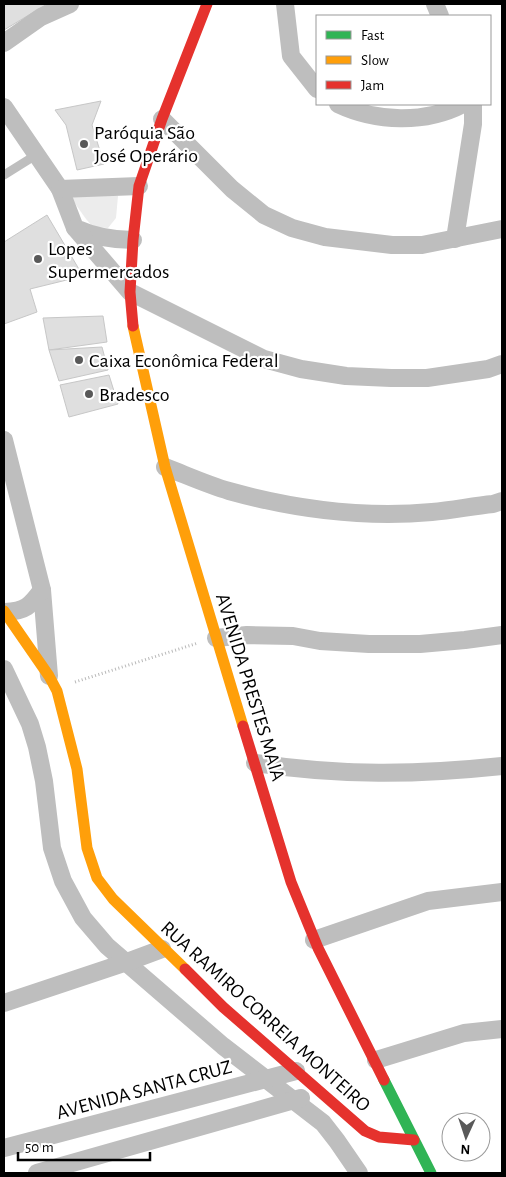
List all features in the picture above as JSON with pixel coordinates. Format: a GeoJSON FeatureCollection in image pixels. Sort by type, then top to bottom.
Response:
{"type":"FeatureCollection","features":[{"type":"Feature","properties":{"kind":"main road","name":"AVENIDA PRESTES MAIA"},"geometry":{"type":"LineString","coordinates":[[201,6],[139,186],[130,292],[134,332],[165,467],[291,882],[314,940],[354,1021],[376,1060],[431,1173]]}},
{"type":"Feature","properties":{"kind":"main road"},"geometry":{"type":"LineString","coordinates":[[4,611],[53,683]]}},
{"type":"Feature","properties":{"kind":"main road","name":"RUA RAMIRO CORREIA MONTEIRO"},"geometry":{"type":"LineString","coordinates":[[53,683],[77,770],[87,848],[97,878],[113,899],[222,1008],[365,1131],[379,1137],[414,1140]]}},
{"type":"Feature","properties":{"kind":"street"},"geometry":{"type":"LineString","coordinates":[[4,43],[41,17],[70,4]]}},
{"type":"Feature","properties":{"kind":"street"},"geometry":{"type":"LineString","coordinates":[[285,4],[291,56],[316,88]]}},
{"type":"Feature","properties":{"kind":"street"},"geometry":{"type":"LineString","coordinates":[[340,105],[355,112],[388,118],[426,117],[450,111],[461,105]]}},
{"type":"Feature","properties":{"kind":"street"},"geometry":{"type":"LineString","coordinates":[[454,239],[473,124],[473,105]]}},
{"type":"Feature","properties":{"kind":"street"},"geometry":{"type":"LineString","coordinates":[[4,107],[60,190],[75,228],[130,292],[264,359],[301,369],[346,376],[427,378],[488,369],[502,364]]}},
{"type":"Feature","properties":{"kind":"street"},"geometry":{"type":"LineString","coordinates":[[162,119],[232,189],[264,216],[292,228],[326,238],[392,245],[422,245],[502,229]]}},
{"type":"Feature","properties":{"kind":"street"},"geometry":{"type":"LineString","coordinates":[[60,190],[139,186]]}},
{"type":"Feature","properties":{"kind":"street"},"geometry":{"type":"LineString","coordinates":[[75,228],[112,240],[133,240]]}},
{"type":"Feature","properties":{"kind":"street"},"geometry":{"type":"LineString","coordinates":[[4,440],[42,590],[53,683]]}},
{"type":"Feature","properties":{"kind":"street"},"geometry":{"type":"LineString","coordinates":[[165,467],[227,491],[283,504],[332,510],[379,514],[431,512],[493,504],[502,501]]}},
{"type":"Feature","properties":{"kind":"street"},"geometry":{"type":"LineString","coordinates":[[4,611],[24,609],[32,604],[42,590]]}},
{"type":"Feature","properties":{"kind":"street"},"geometry":{"type":"LineString","coordinates":[[216,638],[248,635],[293,636],[320,641],[369,644],[420,644],[502,635]]}},
{"type":"Feature","properties":{"kind":"street"},"geometry":{"type":"LineString","coordinates":[[4,669],[30,724],[37,747],[44,781],[52,848],[63,881],[83,918],[107,946],[224,1046],[323,1123],[359,1173]]}},
{"type":"Feature","properties":{"kind":"street"},"geometry":{"type":"LineString","coordinates":[[255,763],[350,774],[445,772],[502,766]]}},
{"type":"Feature","properties":{"kind":"street"},"geometry":{"type":"LineString","coordinates":[[314,940],[428,901],[502,892]]}},
{"type":"Feature","properties":{"kind":"street"},"geometry":{"type":"LineString","coordinates":[[4,1003],[162,949]]}},
{"type":"Feature","properties":{"kind":"street"},"geometry":{"type":"LineString","coordinates":[[376,1060],[464,1033],[502,1029]]}},
{"type":"Feature","properties":{"kind":"street","name":"AVENIDA SANTA CRUZ"},"geometry":{"type":"LineString","coordinates":[[4,1148],[296,1071]]}},
{"type":"Feature","properties":{"kind":"street"},"geometry":{"type":"LineString","coordinates":[[37,1173],[294,1099],[323,1093]]}},
{"type":"Feature","properties":{"kind":"lane"},"geometry":{"type":"LineString","coordinates":[[4,175],[36,155]]}},
{"type":"Feature","properties":{"kind":"path"},"geometry":{"type":"LineString","coordinates":[[53,683],[80,680],[216,638]]}},
{"type":"Feature","properties":{"kind":"shaded area"},"geometry":{"type":"Polygon","coordinates":[[[69,195],[118,196],[116,218],[108,228],[93,227],[69,195]]]}},
{"type":"Feature","properties":{"kind":"building"},"geometry":{"type":"Polygon","coordinates":[[[4,4],[47,4],[4,30],[4,4]]]}},
{"type":"Feature","properties":{"kind":"building","name":"Paróquia São José Operário"},"geometry":{"type":"Polygon","coordinates":[[[101,101],[92,125],[104,164],[77,170],[66,125],[55,110],[101,101]]]}},
{"type":"Feature","properties":{"kind":"building","name":"Lopes Supermercados"},"geometry":{"type":"Polygon","coordinates":[[[47,215],[83,276],[30,289],[37,312],[4,324],[4,242],[47,215]]]}},
{"type":"Feature","properties":{"kind":"building"},"geometry":{"type":"Polygon","coordinates":[[[103,316],[107,342],[49,350],[43,318],[103,316]]]}},
{"type":"Feature","properties":{"kind":"building","name":"Caixa Econômica Federal"},"geometry":{"type":"Polygon","coordinates":[[[102,347],[108,370],[59,381],[49,350],[102,347]]]}},
{"type":"Feature","properties":{"kind":"building","name":"Bradesco"},"geometry":{"type":"Polygon","coordinates":[[[109,375],[118,404],[69,417],[60,385],[109,375]]]}},
{"type":"Feature","properties":{"kind":"traffic: fast"},"geometry":{"type":"LineString","coordinates":[[384,1080],[431,1173]]}},
{"type":"Feature","properties":{"kind":"traffic: slow"},"geometry":{"type":"LineString","coordinates":[[133,326],[165,467],[243,726]]}},
{"type":"Feature","properties":{"kind":"traffic: slow"},"geometry":{"type":"LineString","coordinates":[[4,611],[49,676],[57,691],[77,769],[87,848],[97,878],[113,899],[185,969]]}},
{"type":"Feature","properties":{"kind":"traffic: jam"},"geometry":{"type":"LineString","coordinates":[[133,326],[130,292],[139,186],[162,119],[207,4]]}},
{"type":"Feature","properties":{"kind":"traffic: jam"},"geometry":{"type":"LineString","coordinates":[[243,726],[291,882],[318,948],[384,1080]]}},
{"type":"Feature","properties":{"kind":"traffic: jam"},"geometry":{"type":"LineString","coordinates":[[185,969],[223,1007],[365,1131],[379,1137],[414,1140]]}},
{"type":"Feature","properties":{"kind":"place","name":"Paróquia São José Operário"},"geometry":{"type":"Point","coordinates":[84,144]}},
{"type":"Feature","properties":{"kind":"place","name":"Lopes Supermercados"},"geometry":{"type":"Point","coordinates":[38,259]}},
{"type":"Feature","properties":{"kind":"place","name":"Caixa Econômica Federal"},"geometry":{"type":"Point","coordinates":[79,360]}},
{"type":"Feature","properties":{"kind":"place","name":"Bradesco"},"geometry":{"type":"Point","coordinates":[89,394]}}]}
